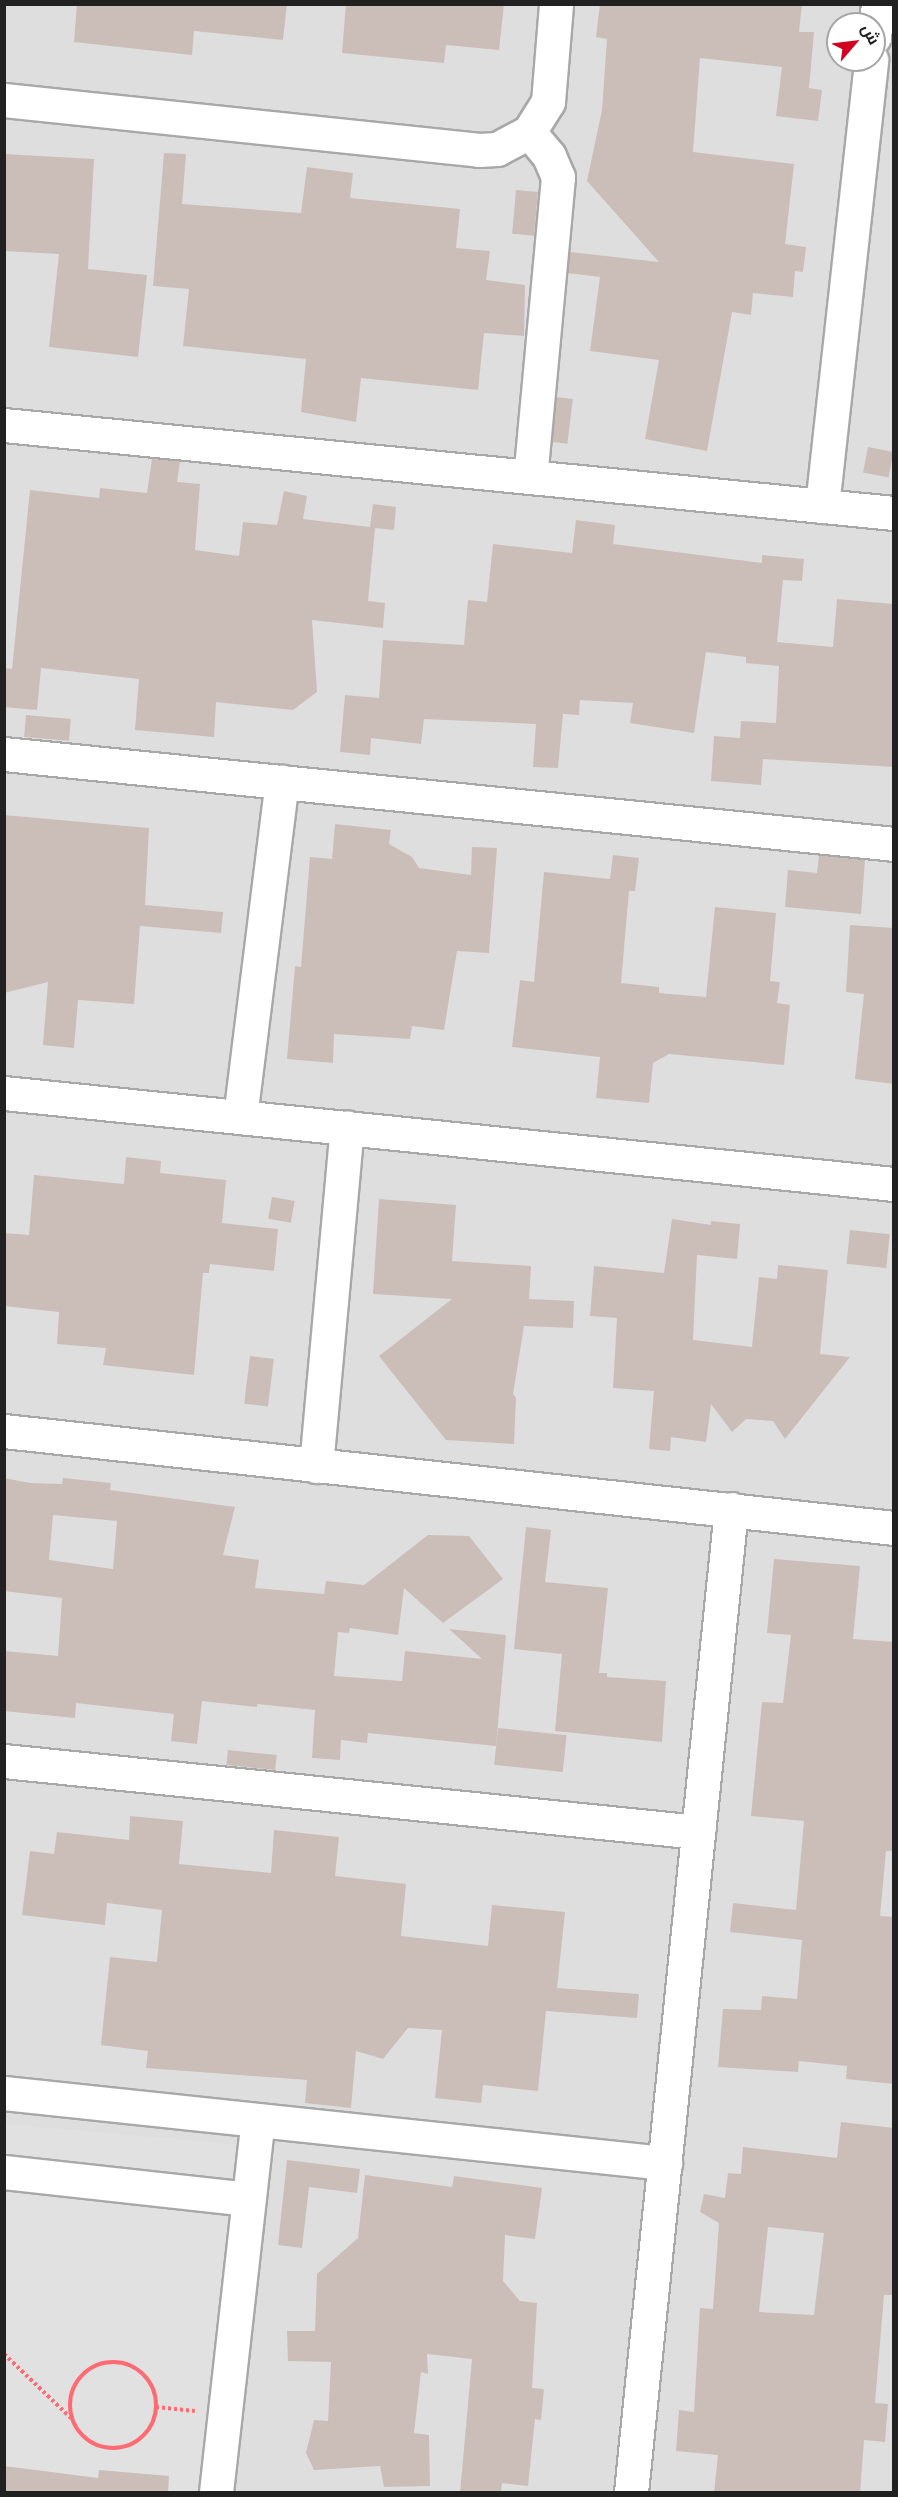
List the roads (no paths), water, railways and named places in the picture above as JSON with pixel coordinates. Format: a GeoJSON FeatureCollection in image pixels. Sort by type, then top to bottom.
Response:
{"type":"FeatureCollection","features":[{"type":"Feature","properties":{"kind":"street"},"geometry":{"type":"LineString","coordinates":[[4,100],[479,150],[506,146],[529,132],[548,102],[556,4]]}},
{"type":"Feature","properties":{"kind":"street"},"geometry":{"type":"LineString","coordinates":[[822,506],[871,72]]}},
{"type":"Feature","properties":{"kind":"street"},"geometry":{"type":"LineString","coordinates":[[529,132],[549,156],[558,177],[530,477]]}},
{"type":"Feature","properties":{"kind":"street"},"geometry":{"type":"LineString","coordinates":[[4,425],[894,513]]}},
{"type":"Feature","properties":{"kind":"street"},"geometry":{"type":"LineString","coordinates":[[4,754],[894,844]]}},
{"type":"Feature","properties":{"kind":"street"},"geometry":{"type":"LineString","coordinates":[[240,1117],[282,782]]}},
{"type":"Feature","properties":{"kind":"street"},"geometry":{"type":"LineString","coordinates":[[4,1093],[894,1184]]}},
{"type":"Feature","properties":{"kind":"street"},"geometry":{"type":"LineString","coordinates":[[316,1466],[347,1127]]}},
{"type":"Feature","properties":{"kind":"street"},"geometry":{"type":"LineString","coordinates":[[4,1431],[894,1528]]}},
{"type":"Feature","properties":{"kind":"street"},"geometry":{"type":"LineString","coordinates":[[631,2493],[730,1509]]}},
{"type":"Feature","properties":{"kind":"street"},"geometry":{"type":"LineString","coordinates":[[4,1761],[698,1832]]}},
{"type":"Feature","properties":{"kind":"street"},"geometry":{"type":"LineString","coordinates":[[4,2093],[665,2163]]}},
{"type":"Feature","properties":{"kind":"street"},"geometry":{"type":"LineString","coordinates":[[216,2493],[258,2120]]}},
{"type":"Feature","properties":{"kind":"street"},"geometry":{"type":"LineString","coordinates":[[4,2172],[249,2199]]}}]}
